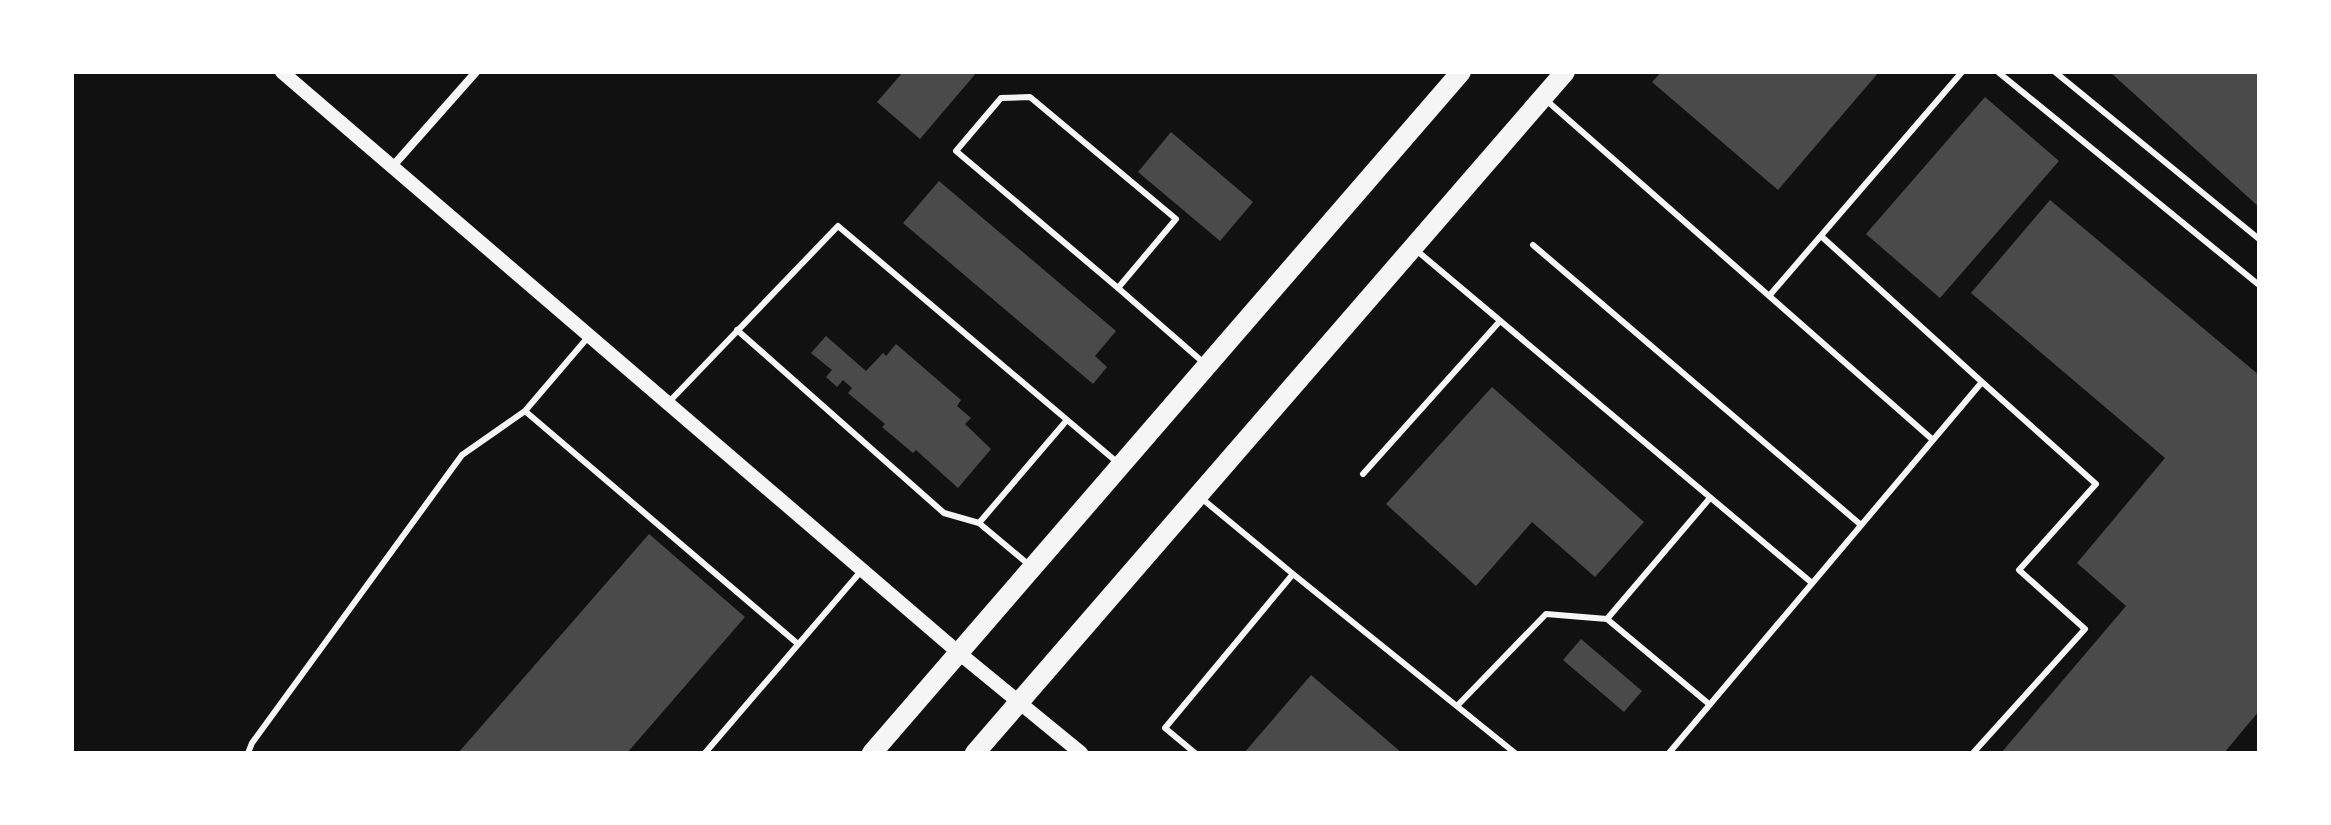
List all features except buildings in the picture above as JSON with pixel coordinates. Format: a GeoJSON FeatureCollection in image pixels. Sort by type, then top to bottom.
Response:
{"type":"FeatureCollection","features":[{"type":"Feature","properties":{"kind":"main road"},"geometry":{"type":"LineString","coordinates":[[872,753],[1461,72]]}},
{"type":"Feature","properties":{"kind":"main road"},"geometry":{"type":"LineString","coordinates":[[975,753],[1565,72]]}},
{"type":"Feature","properties":{"kind":"street"},"geometry":{"type":"LineString","coordinates":[[282,72],[959,653],[1081,753]]}},
{"type":"Feature","properties":{"kind":"street"},"geometry":{"type":"LineString","coordinates":[[392,167],[476,72]]}},
{"type":"Feature","properties":{"kind":"lane"},"geometry":{"type":"LineString","coordinates":[[1769,296],[1962,72]]}},
{"type":"Feature","properties":{"kind":"lane"},"geometry":{"type":"LineString","coordinates":[[1998,72],[2259,285]]}},
{"type":"Feature","properties":{"kind":"lane"},"geometry":{"type":"LineString","coordinates":[[2055,72],[2259,239]]}},
{"type":"Feature","properties":{"kind":"lane"},"geometry":{"type":"LineString","coordinates":[[1118,288],[1176,219],[1030,97],[1001,98],[956,151],[1207,366]]}},
{"type":"Feature","properties":{"kind":"lane"},"geometry":{"type":"LineString","coordinates":[[1543,98],[1933,440]]}},
{"type":"Feature","properties":{"kind":"lane"},"geometry":{"type":"LineString","coordinates":[[668,403],[838,226],[1121,465]]}},
{"type":"Feature","properties":{"kind":"lane"},"geometry":{"type":"LineString","coordinates":[[1821,236],[2096,484],[2019,570],[2085,629],[1973,753]]}},
{"type":"Feature","properties":{"kind":"lane"},"geometry":{"type":"LineString","coordinates":[[1533,245],[1861,525]]}},
{"type":"Feature","properties":{"kind":"lane"},"geometry":{"type":"LineString","coordinates":[[1413,248],[1812,583]]}},
{"type":"Feature","properties":{"kind":"lane"},"geometry":{"type":"LineString","coordinates":[[1363,474],[1500,321]]}},
{"type":"Feature","properties":{"kind":"lane"},"geometry":{"type":"LineString","coordinates":[[737,330],[944,513],[979,523],[1032,568]]}},
{"type":"Feature","properties":{"kind":"lane"},"geometry":{"type":"LineString","coordinates":[[248,753],[252,743],[462,455],[525,411],[589,336]]}},
{"type":"Feature","properties":{"kind":"lane"},"geometry":{"type":"LineString","coordinates":[[1669,753],[1982,382]]}},
{"type":"Feature","properties":{"kind":"lane"},"geometry":{"type":"LineString","coordinates":[[525,411],[798,644]]}},
{"type":"Feature","properties":{"kind":"lane"},"geometry":{"type":"LineString","coordinates":[[979,523],[1067,420]]}},
{"type":"Feature","properties":{"kind":"lane"},"geometry":{"type":"LineString","coordinates":[[1198,496],[1515,753]]}},
{"type":"Feature","properties":{"kind":"lane"},"geometry":{"type":"LineString","coordinates":[[1607,619],[1710,498]]}},
{"type":"Feature","properties":{"kind":"lane"},"geometry":{"type":"LineString","coordinates":[[705,753],[862,570]]}},
{"type":"Feature","properties":{"kind":"lane"},"geometry":{"type":"LineString","coordinates":[[1195,753],[1165,728],[1293,574]]}},
{"type":"Feature","properties":{"kind":"lane"},"geometry":{"type":"LineString","coordinates":[[1457,706],[1546,614],[1607,619],[1709,704]]}}]}
